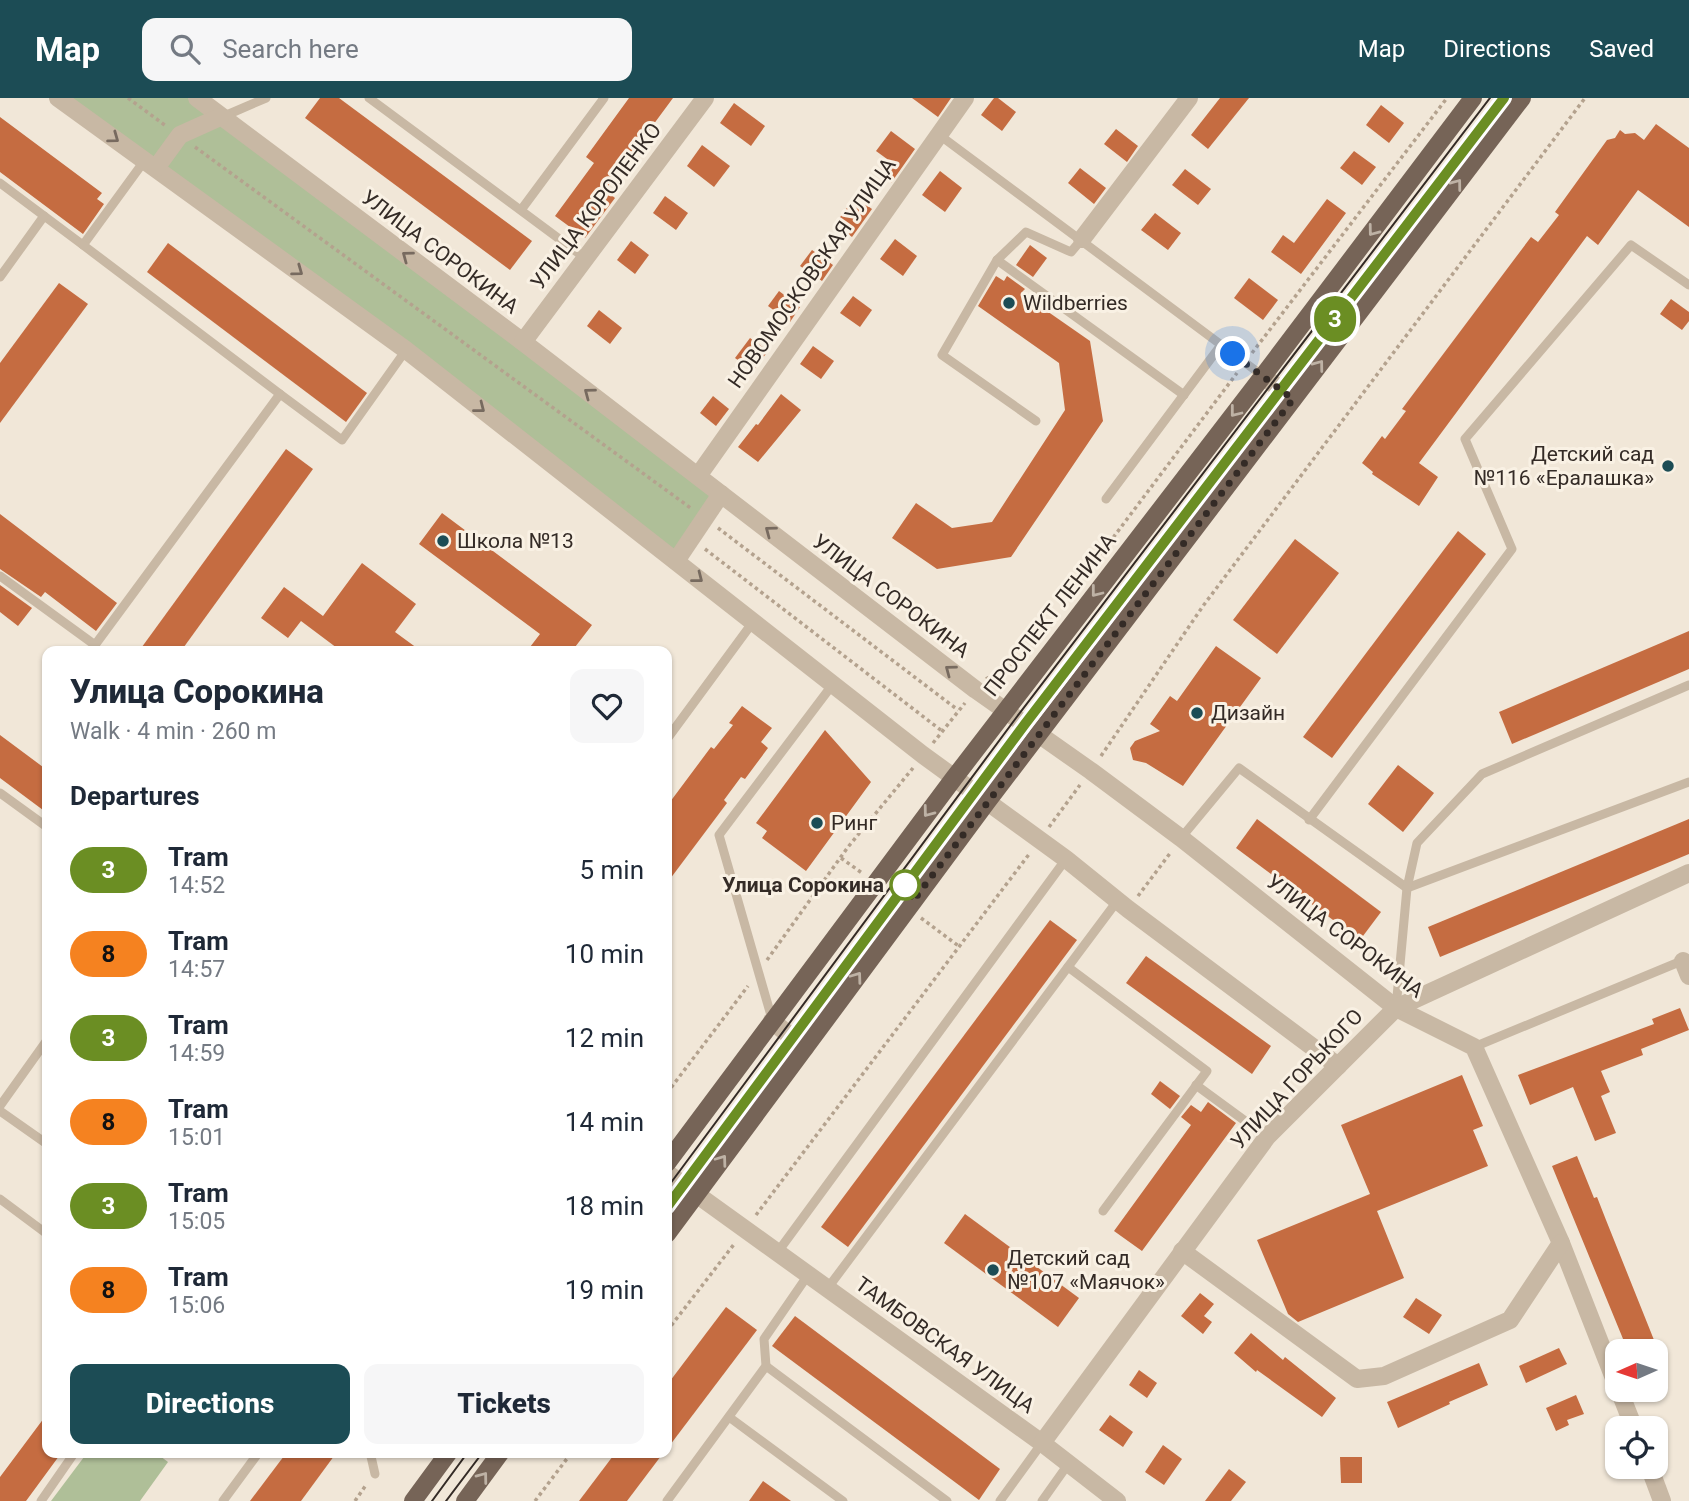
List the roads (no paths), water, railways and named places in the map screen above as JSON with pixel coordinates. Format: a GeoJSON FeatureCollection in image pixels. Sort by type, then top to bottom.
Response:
{"type":"FeatureCollection","features":[{"type":"Feature","properties":{"kind":"main road","name":"ПРОСПЕКТ ЛЕНИНА"},"geometry":{"type":"LineString","coordinates":[[672,1156],[1005,710],[1473,98]]}},
{"type":"Feature","properties":{"kind":"main road"},"geometry":{"type":"LineString","coordinates":[[672,1227],[1038,733],[1522,98]]}},
{"type":"Feature","properties":{"kind":"main road"},"geometry":{"type":"LineString","coordinates":[[412,1501],[444,1458]]}},
{"type":"Feature","properties":{"kind":"main road"},"geometry":{"type":"LineString","coordinates":[[465,1501],[497,1458]]}},
{"type":"Feature","properties":{"kind":"street"},"geometry":{"type":"LineString","coordinates":[[58,98],[407,351],[923,755],[1040,839],[1338,1066]]}},
{"type":"Feature","properties":{"kind":"street","name":"УЛИЦА СОРОКИНА"},"geometry":{"type":"LineString","coordinates":[[197,98],[523,342],[976,690],[1181,838],[1396,1008],[1474,1047]]}},
{"type":"Feature","properties":{"kind":"street","name":"УЛИЦА КОРОЛЕНКО"},"geometry":{"type":"LineString","coordinates":[[523,342],[705,98]]}},
{"type":"Feature","properties":{"kind":"street","name":"НОВОМОСКОВСКАЯ УЛИЦА"},"geometry":{"type":"LineString","coordinates":[[698,476],[965,98]]}},
{"type":"Feature","properties":{"kind":"street"},"geometry":{"type":"LineString","coordinates":[[1082,239],[1189,98]]}},
{"type":"Feature","properties":{"kind":"street"},"geometry":{"type":"LineString","coordinates":[[150,164],[180,135],[220,117]]}},
{"type":"Feature","properties":{"kind":"street"},"geometry":{"type":"LineString","coordinates":[[1263,376],[1293,399]]}},
{"type":"Feature","properties":{"kind":"street"},"geometry":{"type":"LineString","coordinates":[[676,561],[721,494]]}},
{"type":"Feature","properties":{"kind":"street","name":"УЛИЦА ГОРЬКОГО"},"geometry":{"type":"LineString","coordinates":[[1042,1443],[1267,1137],[1396,1008],[1689,873]]}},
{"type":"Feature","properties":{"kind":"street"},"geometry":{"type":"LineString","coordinates":[[772,1021],[804,1048]]}},
{"type":"Feature","properties":{"kind":"street"},"geometry":{"type":"LineString","coordinates":[[1474,1047],[1561,1243],[1605,1355]]}},
{"type":"Feature","properties":{"kind":"street","name":"ТАМБОВСКАЯ УЛИЦА"},"geometry":{"type":"LineString","coordinates":[[672,1177],[1042,1443],[1117,1501]]}},
{"type":"Feature","properties":{"kind":"street"},"geometry":{"type":"LineString","coordinates":[[1182,1251],[1357,1379],[1384,1376],[1510,1320],[1561,1243]]}},
{"type":"Feature","properties":{"kind":"street"},"geometry":{"type":"LineString","coordinates":[[1654,1479],[1662,1501]]}},
{"type":"Feature","properties":{"kind":"lane"},"geometry":{"type":"LineString","coordinates":[[220,117],[266,98]]}},
{"type":"Feature","properties":{"kind":"lane"},"geometry":{"type":"LineString","coordinates":[[369,98],[585,258]]}},
{"type":"Feature","properties":{"kind":"lane"},"geometry":{"type":"LineString","coordinates":[[521,211],[604,98]]}},
{"type":"Feature","properties":{"kind":"lane"},"geometry":{"type":"LineString","coordinates":[[939,134],[1263,376]]}},
{"type":"Feature","properties":{"kind":"lane"},"geometry":{"type":"LineString","coordinates":[[83,245],[150,164]]}},
{"type":"Feature","properties":{"kind":"lane"},"geometry":{"type":"LineString","coordinates":[[0,183],[342,440],[407,351]]}},
{"type":"Feature","properties":{"kind":"lane"},"geometry":{"type":"LineString","coordinates":[[0,276],[44,216]]}},
{"type":"Feature","properties":{"kind":"lane"},"geometry":{"type":"LineString","coordinates":[[1036,421],[942,355],[997,260],[1026,232],[1071,252],[1082,239]]}},
{"type":"Feature","properties":{"kind":"lane"},"geometry":{"type":"LineString","coordinates":[[1309,820],[1513,549],[1465,439],[1631,245],[1689,285]]}},
{"type":"Feature","properties":{"kind":"lane"},"geometry":{"type":"LineString","coordinates":[[997,260],[1184,396]]}},
{"type":"Feature","properties":{"kind":"lane"},"geometry":{"type":"LineString","coordinates":[[1107,499],[1221,345]]}},
{"type":"Feature","properties":{"kind":"lane"},"geometry":{"type":"LineString","coordinates":[[100,646],[281,394]]}},
{"type":"Feature","properties":{"kind":"lane"},"geometry":{"type":"LineString","coordinates":[[0,576],[96,646]]}},
{"type":"Feature","properties":{"kind":"lane"},"geometry":{"type":"LineString","coordinates":[[672,732],[754,621]]}},
{"type":"Feature","properties":{"kind":"lane"},"geometry":{"type":"LineString","coordinates":[[772,1021],[719,835],[833,683]]}},
{"type":"Feature","properties":{"kind":"lane"},"geometry":{"type":"LineString","coordinates":[[1396,1008],[1408,888],[1417,843],[1482,774],[1689,685]]}},
{"type":"Feature","properties":{"kind":"lane"},"geometry":{"type":"LineString","coordinates":[[1181,838],[1239,768],[1408,888]]}},
{"type":"Feature","properties":{"kind":"lane"},"geometry":{"type":"LineString","coordinates":[[1408,888],[1689,782]]}},
{"type":"Feature","properties":{"kind":"lane"},"geometry":{"type":"LineString","coordinates":[[0,793],[42,823]]}},
{"type":"Feature","properties":{"kind":"lane"},"geometry":{"type":"LineString","coordinates":[[777,1253],[1066,859]]}},
{"type":"Feature","properties":{"kind":"lane"},"geometry":{"type":"LineString","coordinates":[[827,1289],[1068,967],[1123,904]]}},
{"type":"Feature","properties":{"kind":"lane"},"geometry":{"type":"LineString","coordinates":[[1474,1047],[1687,965]]}},
{"type":"Feature","properties":{"kind":"lane"},"geometry":{"type":"LineString","coordinates":[[1068,967],[1207,1070],[1102,1211]]}},
{"type":"Feature","properties":{"kind":"lane"},"geometry":{"type":"LineString","coordinates":[[42,1047],[0,1108],[42,1140]]}},
{"type":"Feature","properties":{"kind":"lane"},"geometry":{"type":"LineString","coordinates":[[1196,1085],[1267,1137]]}},
{"type":"Feature","properties":{"kind":"lane"},"geometry":{"type":"LineString","coordinates":[[0,1199],[42,1230]]}},
{"type":"Feature","properties":{"kind":"lane"},"geometry":{"type":"LineString","coordinates":[[667,1501],[766,1366],[764,1339],[808,1275]]}},
{"type":"Feature","properties":{"kind":"lane"},"geometry":{"type":"LineString","coordinates":[[766,1366],[934,1497],[947,1501]]}},
{"type":"Feature","properties":{"kind":"lane"},"geometry":{"type":"LineString","coordinates":[[729,1417],[843,1501]]}},
{"type":"Feature","properties":{"kind":"lane"},"geometry":{"type":"LineString","coordinates":[[1000,1501],[1042,1443]]}},
{"type":"Feature","properties":{"kind":"lane"},"geometry":{"type":"LineString","coordinates":[[41,1501],[71,1458]]}},
{"type":"Feature","properties":{"kind":"lane"},"geometry":{"type":"LineString","coordinates":[[223,1501],[255,1458]]}},
{"type":"Feature","properties":{"kind":"lane"},"geometry":{"type":"LineString","coordinates":[[371,1458],[375,1474]]}},
{"type":"Feature","properties":{"kind":"lane"},"geometry":{"type":"LineString","coordinates":[[1042,1501],[1069,1463]]}},
{"type":"Feature","properties":{"kind":"tram line"},"geometry":{"type":"LineString","coordinates":[[672,1181],[1016,718],[1490,98]]}},
{"type":"Feature","properties":{"kind":"tram line"},"geometry":{"type":"LineString","coordinates":[[672,1200],[1025,724],[1504,98]]}},
{"type":"Feature","properties":{"kind":"tram line","name":"3"},"geometry":{"type":"LineString","coordinates":[[672,1200],[1025,724],[1504,98]]}},
{"type":"Feature","properties":{"kind":"tram line"},"geometry":{"type":"LineString","coordinates":[[432,1501],[464,1458]]}},
{"type":"Feature","properties":{"kind":"tram line"},"geometry":{"type":"LineString","coordinates":[[446,1501],[478,1458]]}},
{"type":"Feature","properties":{"kind":"place","name":"Wildberries"},"geometry":{"type":"Point","coordinates":[1009,303]}},
{"type":"Feature","properties":{"kind":"place","name":"Детский сад №116 «Ералашка»"},"geometry":{"type":"Point","coordinates":[1668,466]}},
{"type":"Feature","properties":{"kind":"place","name":"Школа №13"},"geometry":{"type":"Point","coordinates":[443,541]}},
{"type":"Feature","properties":{"kind":"place","name":"Дизайн"},"geometry":{"type":"Point","coordinates":[1197,713]}},
{"type":"Feature","properties":{"kind":"place","name":"Ринг"},"geometry":{"type":"Point","coordinates":[817,823]}},
{"type":"Feature","properties":{"kind":"place","name":"Улица Сорокина"},"geometry":{"type":"Point","coordinates":[905,885]}},
{"type":"Feature","properties":{"kind":"place","name":"Детский сад №107 «Маячок»"},"geometry":{"type":"Point","coordinates":[993,1270]}}]}
